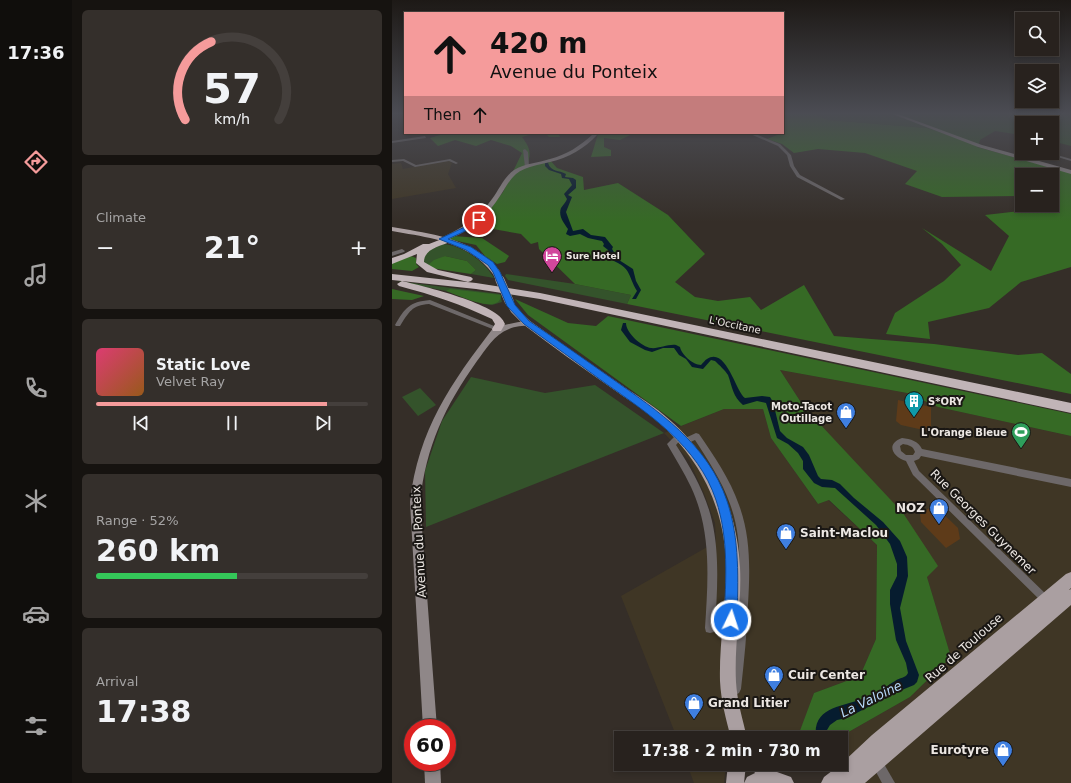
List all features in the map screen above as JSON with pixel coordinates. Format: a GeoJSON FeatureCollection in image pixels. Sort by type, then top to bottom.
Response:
{"type":"FeatureCollection","features":[{"type":"Feature","properties":{"kind":"highway"},"geometry":{"type":"LineString","coordinates":[[392,261],[417,252],[443,239]]}},
{"type":"Feature","properties":{"kind":"highway"},"geometry":{"type":"LineString","coordinates":[[443,239],[424,252],[420,258],[420,263],[429,269],[462,276],[469,279]]}},
{"type":"Feature","properties":{"kind":"highway","name":"L'Occitane"},"geometry":{"type":"LineString","coordinates":[[392,272],[469,279],[567,295],[1071,400]]}},
{"type":"Feature","properties":{"kind":"highway","name":"L'Occitane"},"geometry":{"type":"LineString","coordinates":[[392,277],[476,286],[540,296],[1071,408]]}},
{"type":"Feature","properties":{"kind":"highway"},"geometry":{"type":"LineString","coordinates":[[392,282],[432,291],[496,316],[500,324],[497,329]]}},
{"type":"Feature","properties":{"kind":"main road"},"geometry":{"type":"LineString","coordinates":[[392,229],[443,239],[478,254],[490,264],[496,272],[511,305],[527,323],[659,417],[683,438],[703,463],[717,487],[722,501],[732,551],[733,582],[728,677],[737,731]]}},
{"type":"Feature","properties":{"kind":"main road"},"geometry":{"type":"LineString","coordinates":[[830,783],[848,770],[873,756],[1050,605],[1071,579]]}},
{"type":"Feature","properties":{"kind":"main road"},"geometry":{"type":"LineString","coordinates":[[1050,605],[1071,596]]}},
{"type":"Feature","properties":{"kind":"main road"},"geometry":{"type":"LineString","coordinates":[[852,783],[873,756]]}},
{"type":"Feature","properties":{"kind":"main road"},"geometry":{"type":"LineString","coordinates":[[735,783],[736,771]]}},
{"type":"Feature","properties":{"kind":"main road"},"geometry":{"type":"LineString","coordinates":[[766,771],[778,781]]}},
{"type":"Feature","properties":{"kind":"main road"},"geometry":{"type":"LineString","coordinates":[[753,783],[757,780],[778,781]]}},
{"type":"Feature","properties":{"kind":"street"},"geometry":{"type":"LineString","coordinates":[[525,150],[526,166]]}},
{"type":"Feature","properties":{"kind":"street"},"geometry":{"type":"LineString","coordinates":[[443,239],[472,226],[479,220],[495,199],[506,180],[514,173],[526,166],[547,162],[576,150]]}},
{"type":"Feature","properties":{"kind":"street"},"geometry":{"type":"LineString","coordinates":[[784,150],[789,155],[792,166],[798,176],[843,199]]}},
{"type":"Feature","properties":{"kind":"street"},"geometry":{"type":"LineString","coordinates":[[992,150],[1071,172]]}},
{"type":"Feature","properties":{"kind":"street"},"geometry":{"type":"LineString","coordinates":[[1059,157],[1071,160]]}},
{"type":"Feature","properties":{"kind":"street"},"geometry":{"type":"LineString","coordinates":[[392,161],[404,160],[415,166],[450,160],[456,163]]}},
{"type":"Feature","properties":{"kind":"street"},"geometry":{"type":"LineString","coordinates":[[392,254],[402,251]]}},
{"type":"Feature","properties":{"kind":"street"},"geometry":{"type":"LineString","coordinates":[[398,325],[408,308],[418,303],[430,302],[497,329]]}},
{"type":"Feature","properties":{"kind":"street"},"geometry":{"type":"LineString","coordinates":[[487,342],[507,326],[527,323]]}},
{"type":"Feature","properties":{"kind":"street","name":"Avenue du Ponteix"},"geometry":{"type":"LineString","coordinates":[[429,719],[415,502],[416,480],[426,445],[439,415],[497,329]]}},
{"type":"Feature","properties":{"kind":"street"},"geometry":{"type":"LineString","coordinates":[[683,438],[710,532],[713,564],[710,628]]}},
{"type":"Feature","properties":{"kind":"street"},"geometry":{"type":"LineString","coordinates":[[683,438],[723,479],[735,506],[741,531],[744,551],[744,580],[739,660],[732,706]]}},
{"type":"Feature","properties":{"kind":"street","name":"Rue Georges Guynemer"},"geometry":{"type":"LineString","coordinates":[[919,452],[917,447],[911,442],[906,441],[898,442],[896,448],[900,455],[908,459],[916,473],[1050,605]]}},
{"type":"Feature","properties":{"kind":"street"},"geometry":{"type":"LineString","coordinates":[[908,459],[916,457],[919,452],[986,464],[1071,483]]}},
{"type":"Feature","properties":{"kind":"street"},"geometry":{"type":"LineString","coordinates":[[873,756],[889,783]]}},
{"type":"Feature","properties":{"kind":"street"},"geometry":{"type":"LineString","coordinates":[[432,771],[433,783]]}},
{"type":"Feature","properties":{"kind":"shaded area"},"geometry":{"type":"Polygon","coordinates":[[[448,160],[452,163],[448,174],[456,188],[392,199],[392,164],[401,163],[403,169],[448,160]]]}},
{"type":"Feature","properties":{"kind":"shaded area"},"geometry":{"type":"Polygon","coordinates":[[[780,370],[907,393],[938,407],[1071,436],[1071,783],[860,783],[848,761],[848,732],[910,697],[951,657],[927,577],[804,407],[780,370]]]}},
{"type":"Feature","properties":{"kind":"shaded area"},"geometry":{"type":"Polygon","coordinates":[[[724,409],[763,409],[771,438],[818,504],[828,500],[877,545],[876,639],[860,676],[814,693],[800,731],[674,731],[621,596],[716,542],[715,523],[704,493],[689,460],[664,433],[724,409]]]}},
{"type":"Feature","properties":{"kind":"shaded area"},"geometry":{"type":"Polygon","coordinates":[[[690,771],[725,771],[724,783],[694,783],[690,771]]]}},
{"type":"Feature","properties":{"kind":"green space"},"geometry":{"type":"Polygon","coordinates":[[[517,150],[529,150],[528,164],[541,164],[549,159],[557,168],[583,177],[584,190],[618,183],[668,215],[705,254],[675,282],[695,297],[718,301],[750,297],[761,310],[804,285],[834,336],[934,344],[1018,355],[1042,353],[1071,374],[1071,394],[627,304],[631,295],[575,284],[539,249],[538,242],[531,244],[521,234],[478,225],[503,192],[522,153],[517,150]]]}},
{"type":"Feature","properties":{"kind":"green space"},"geometry":{"type":"Polygon","coordinates":[[[593,150],[611,150],[611,156],[591,157],[593,150]]]}},
{"type":"Feature","properties":{"kind":"green space"},"geometry":{"type":"Polygon","coordinates":[[[789,150],[815,150],[794,153],[789,150]]]}},
{"type":"Feature","properties":{"kind":"green space"},"geometry":{"type":"Polygon","coordinates":[[[824,150],[986,150],[1015,158],[1015,160],[1024,160],[1053,168],[1015,168],[1015,196],[942,197],[905,184],[917,171],[865,153],[824,150]]]}},
{"type":"Feature","properties":{"kind":"green space"},"geometry":{"type":"Polygon","coordinates":[[[1059,170],[1071,173],[1071,267],[1021,282],[989,308],[928,322],[930,339],[886,334],[895,313],[944,281],[961,265],[942,244],[922,228],[991,271],[1009,236],[985,215],[1015,212],[1059,212],[1059,170]]]}},
{"type":"Feature","properties":{"kind":"green space"},"geometry":{"type":"Polygon","coordinates":[[[452,236],[482,238],[509,256],[505,262],[497,264],[485,256],[476,245],[448,239],[452,236]]]}},
{"type":"Feature","properties":{"kind":"green space"},"geometry":{"type":"Polygon","coordinates":[[[443,244],[458,247],[472,255],[485,266],[494,278],[471,274],[476,270],[467,261],[445,256],[428,265],[422,262],[425,252],[443,244]]]}},
{"type":"Feature","properties":{"kind":"green space"},"geometry":{"type":"Polygon","coordinates":[[[411,256],[416,258],[416,264],[419,267],[412,271],[392,269],[392,263],[411,256]]]}},
{"type":"Feature","properties":{"kind":"green space"},"geometry":{"type":"Polygon","coordinates":[[[445,256],[467,261],[476,270],[471,274],[431,268],[428,265],[434,260],[445,256]]]}},
{"type":"Feature","properties":{"kind":"green space"},"geometry":{"type":"Polygon","coordinates":[[[506,274],[575,284],[631,295],[627,304],[508,280],[505,276],[506,274]]]}},
{"type":"Feature","properties":{"kind":"green space"},"geometry":{"type":"Polygon","coordinates":[[[396,281],[500,294],[502,302],[492,305],[484,304],[446,291],[396,281]]]}},
{"type":"Feature","properties":{"kind":"green space"},"geometry":{"type":"Polygon","coordinates":[[[392,289],[424,296],[412,300],[392,299],[392,289]]]}},
{"type":"Feature","properties":{"kind":"green space"},"geometry":{"type":"Polygon","coordinates":[[[450,289],[501,295],[499,301],[494,304],[486,304],[468,300],[446,291],[450,289]]]}},
{"type":"Feature","properties":{"kind":"green space"},"geometry":{"type":"Polygon","coordinates":[[[515,299],[568,323],[596,326],[608,316],[1071,414],[1071,436],[938,407],[907,393],[780,370],[804,407],[903,513],[938,566],[927,577],[951,657],[910,697],[848,732],[848,731],[800,731],[814,693],[860,676],[876,639],[877,545],[829,500],[818,504],[771,438],[763,409],[724,409],[681,426],[528,315],[515,299]]]}},
{"type":"Feature","properties":{"kind":"green space"},"geometry":{"type":"Polygon","coordinates":[[[471,377],[545,393],[595,385],[664,433],[426,527],[425,471],[442,421],[471,377]]]}},
{"type":"Feature","properties":{"kind":"green space"},"geometry":{"type":"Polygon","coordinates":[[[420,388],[436,405],[418,416],[402,397],[420,388]]]}},
{"type":"Feature","properties":{"kind":"water"},"geometry":{"type":"Polygon","coordinates":[[[549,162],[549,166],[551,168],[566,174],[565,177],[576,180],[576,188],[568,195],[572,197],[566,212],[573,231],[583,229],[591,235],[605,237],[613,247],[612,249],[619,260],[633,269],[636,281],[641,290],[636,299],[632,299],[637,291],[628,272],[623,266],[612,260],[608,250],[603,246],[604,244],[602,241],[588,238],[580,234],[570,236],[566,234],[568,229],[562,219],[560,211],[567,199],[564,194],[572,185],[569,179],[562,178],[561,174],[549,170],[545,166],[545,163],[549,162]]]}},
{"type":"Feature","properties":{"kind":"water","name":"La Valoine"},"geometry":{"type":"Polygon","coordinates":[[[623,323],[626,323],[629,331],[635,339],[647,347],[654,348],[676,345],[680,347],[688,359],[698,365],[701,365],[706,359],[714,357],[720,359],[730,371],[745,398],[762,396],[770,397],[773,402],[780,431],[787,438],[803,447],[809,455],[818,476],[821,479],[832,480],[840,484],[854,498],[883,522],[900,541],[907,557],[908,576],[900,608],[906,641],[919,675],[917,682],[914,685],[897,692],[847,718],[837,720],[830,725],[827,731],[816,731],[819,720],[831,709],[865,698],[908,673],[906,663],[896,640],[890,604],[890,590],[897,576],[897,564],[890,544],[876,525],[835,488],[822,487],[814,483],[803,469],[803,461],[798,453],[788,444],[777,438],[766,403],[757,401],[743,405],[735,395],[728,375],[715,361],[711,360],[703,369],[692,367],[674,348],[663,348],[652,352],[645,350],[630,342],[621,330],[623,323]]]}},
{"type":"Feature","properties":{"kind":"building","name":"S*ORY"},"geometry":{"type":"Polygon","coordinates":[[[898,400],[931,407],[931,430],[928,431],[901,425],[896,421],[898,400]]]}},
{"type":"Feature","properties":{"kind":"building","name":"NOZ"},"geometry":{"type":"Polygon","coordinates":[[[934,505],[958,528],[960,539],[946,548],[921,522],[920,514],[934,505]]]}},
{"type":"Feature","properties":{"kind":"place","name":"Sure Hotel"},"geometry":{"type":"Point","coordinates":[552,273]}},
{"type":"Feature","properties":{"kind":"place","name":"S*ORY"},"geometry":{"type":"Point","coordinates":[914,418]}},
{"type":"Feature","properties":{"kind":"place","name":"Moto-Tacot Outillage"},"geometry":{"type":"Point","coordinates":[846,429]}},
{"type":"Feature","properties":{"kind":"place","name":"L'Orange Bleue"},"geometry":{"type":"Point","coordinates":[1021,449]}},
{"type":"Feature","properties":{"kind":"place","name":"NOZ"},"geometry":{"type":"Point","coordinates":[939,525]}},
{"type":"Feature","properties":{"kind":"place","name":"Saint-Maclou"},"geometry":{"type":"Point","coordinates":[786,550]}},
{"type":"Feature","properties":{"kind":"place","name":"Cuir Center"},"geometry":{"type":"Point","coordinates":[774,692]}},
{"type":"Feature","properties":{"kind":"place","name":"Grand Litier"},"geometry":{"type":"Point","coordinates":[694,720]}},
{"type":"Feature","properties":{"kind":"place","name":"Eurotyre"},"geometry":{"type":"Point","coordinates":[1003,767]}},
{"type":"Feature","properties":{"kind":"route"},"geometry":{"type":"LineString","coordinates":[[479,220],[472,226],[443,239],[478,254],[493,266],[511,306],[527,323],[659,417],[699,456],[717,487],[727,518],[733,566],[731,620]]}}]}
